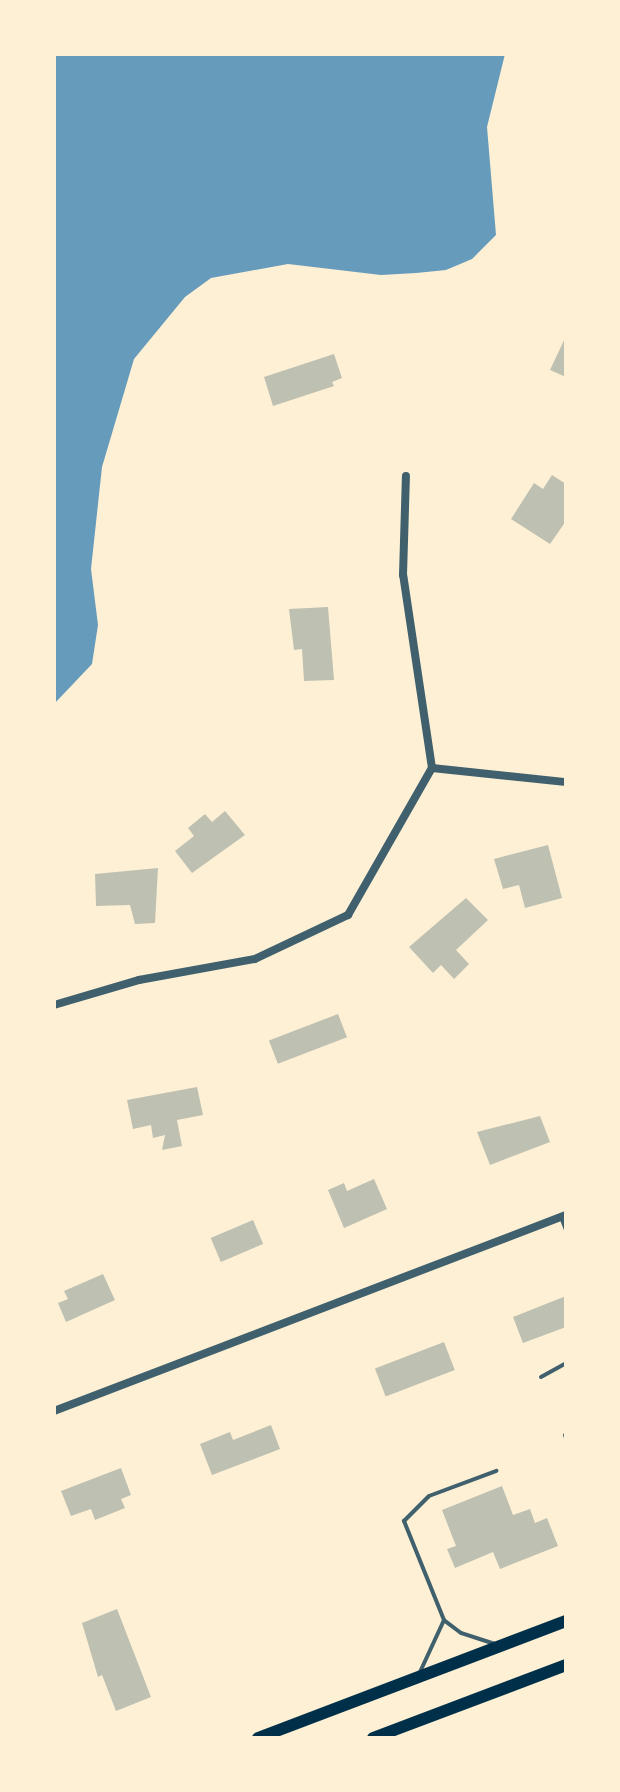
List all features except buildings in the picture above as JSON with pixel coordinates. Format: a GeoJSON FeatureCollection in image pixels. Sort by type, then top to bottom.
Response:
{"type":"FeatureCollection","features":[{"type":"Feature","properties":{"kind":"main road"},"geometry":{"type":"LineString","coordinates":[[258,1738],[566,1621]]}},
{"type":"Feature","properties":{"kind":"main road"},"geometry":{"type":"LineString","coordinates":[[373,1738],[566,1665]]}},
{"type":"Feature","properties":{"kind":"street"},"geometry":{"type":"LineString","coordinates":[[54,1005],[139,980],[255,959],[348,915],[432,768],[403,575],[406,476]]}},
{"type":"Feature","properties":{"kind":"street"},"geometry":{"type":"LineString","coordinates":[[432,768],[566,782]]}},
{"type":"Feature","properties":{"kind":"street"},"geometry":{"type":"LineString","coordinates":[[54,1411],[563,1216]]}},
{"type":"Feature","properties":{"kind":"lane"},"geometry":{"type":"LineString","coordinates":[[563,1216],[566,1230]]}},
{"type":"Feature","properties":{"kind":"lane"},"geometry":{"type":"LineString","coordinates":[[541,1377],[566,1363]]}},
{"type":"Feature","properties":{"kind":"lane"},"geometry":{"type":"LineString","coordinates":[[496,1471],[429,1496],[404,1521],[444,1620],[461,1633],[501,1646]]}},
{"type":"Feature","properties":{"kind":"lane"},"geometry":{"type":"LineString","coordinates":[[416,1678],[435,1647],[444,1620]]}},
{"type":"Feature","properties":{"kind":"water"},"geometry":{"type":"Polygon","coordinates":[[[54,54],[505,54],[487,127],[496,235],[472,259],[446,270],[416,273],[381,275],[288,264],[211,278],[185,297],[134,359],[102,467],[91,569],[98,625],[92,664],[54,704],[54,54]]]}}]}
